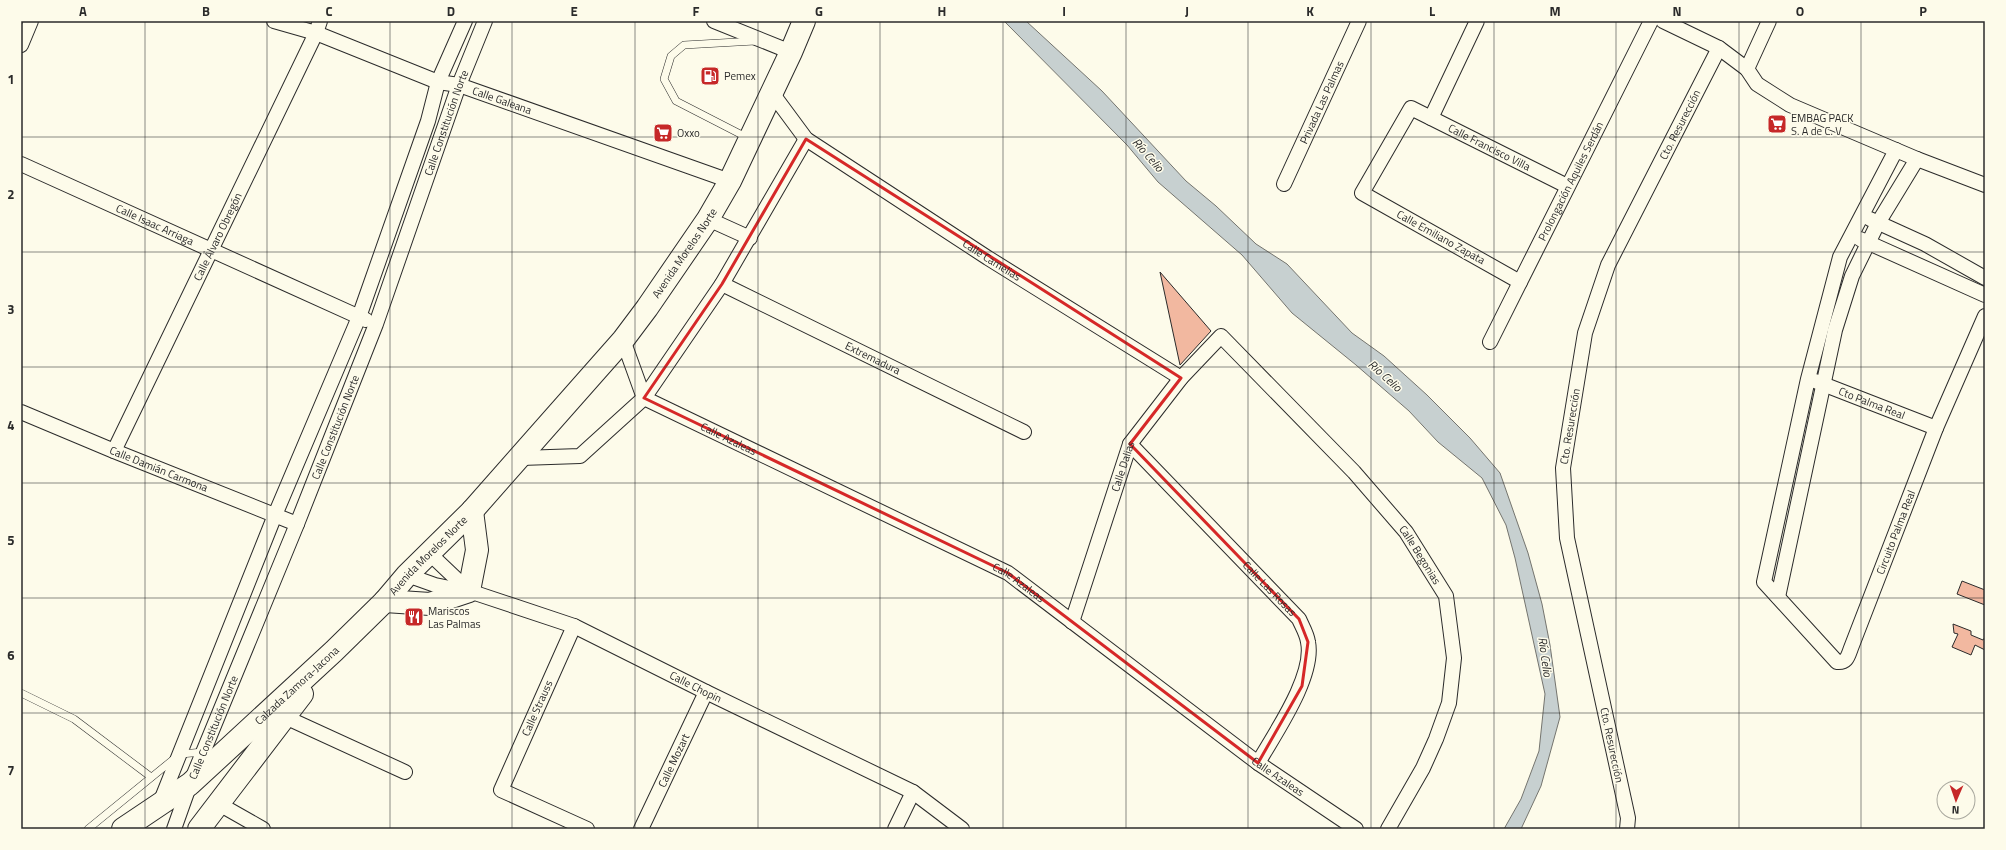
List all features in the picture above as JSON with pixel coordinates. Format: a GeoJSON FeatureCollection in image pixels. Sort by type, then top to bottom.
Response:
{"type":"FeatureCollection","features":[{"type":"Feature","properties":{"kind":"main road","name":"Avenida Morelos Norte"},"geometry":{"type":"LineString","coordinates":[[334,651],[385,601],[406,575],[472,511],[521,458],[622,340],[647,308],[708,219],[730,181],[791,52],[804,21]]}},
{"type":"Feature","properties":{"kind":"main road"},"geometry":{"type":"LineString","coordinates":[[385,601],[430,604],[469,591],[477,550],[472,511]]}},
{"type":"Feature","properties":{"kind":"main road","name":"Calzada Zamora-Jacona"},"geometry":{"type":"LineString","coordinates":[[200,829],[334,651]]}},
{"type":"Feature","properties":{"kind":"main road","name":"Calzada Zamora-Jacona"},"geometry":{"type":"LineString","coordinates":[[123,829],[190,784],[334,651]]}},
{"type":"Feature","properties":{"kind":"street"},"geometry":{"type":"LineString","coordinates":[[21,45],[31,21]]}},
{"type":"Feature","properties":{"kind":"street","name":"Calle Galeana"},"geometry":{"type":"LineString","coordinates":[[274,21],[318,27],[438,82],[459,86],[730,181]]}},
{"type":"Feature","properties":{"kind":"street","name":"Calle Constitución Norte"},"geometry":{"type":"LineString","coordinates":[[160,805],[275,515],[359,316],[428,121],[438,82],[465,21]]}},
{"type":"Feature","properties":{"kind":"street","name":"Calle Constitución Norte"},"geometry":{"type":"LineString","coordinates":[[174,829],[190,784],[297,524],[376,324],[459,86],[485,21]]}},
{"type":"Feature","properties":{"kind":"street"},"geometry":{"type":"LineString","coordinates":[[714,21],[791,52]]}},
{"type":"Feature","properties":{"kind":"street","name":"Privada Las Palmas"},"geometry":{"type":"LineString","coordinates":[[1284,184],[1359,21]]}},
{"type":"Feature","properties":{"kind":"street"},"geometry":{"type":"LineString","coordinates":[[1431,118],[1477,21]]}},
{"type":"Feature","properties":{"kind":"street","name":"Prolongación Aquiles Serdán"},"geometry":{"type":"LineString","coordinates":[[1490,342],[1651,21]]}},
{"type":"Feature","properties":{"kind":"street"},"geometry":{"type":"LineString","coordinates":[[1663,21],[1719,48],[1747,69],[1757,84],[1790,105],[1917,159],[1985,185]]}},
{"type":"Feature","properties":{"kind":"street"},"geometry":{"type":"LineString","coordinates":[[1747,69],[1769,21]]}},
{"type":"Feature","properties":{"kind":"street","name":"Calle Álvaro Obregón"},"geometry":{"type":"LineString","coordinates":[[114,451],[318,27]]}},
{"type":"Feature","properties":{"kind":"street","name":"Cto. Resurección"},"geometry":{"type":"LineString","coordinates":[[1627,829],[1626,810],[1567,538],[1563,468],[1585,333],[1608,265],[1719,48]]}},
{"type":"Feature","properties":{"kind":"street"},"geometry":{"type":"LineString","coordinates":[[521,458],[580,456],[644,398],[722,284],[806,139],[772,93]]}},
{"type":"Feature","properties":{"kind":"street","name":"Calle Francisco Villa"},"geometry":{"type":"LineString","coordinates":[[1362,193],[1411,108],[1567,186]]}},
{"type":"Feature","properties":{"kind":"street","name":"Calle Camelias"},"geometry":{"type":"LineString","coordinates":[[806,139],[988,258],[1181,378]]}},
{"type":"Feature","properties":{"kind":"street","name":"Circuito Palma Real"},"geometry":{"type":"LineString","coordinates":[[1896,150],[1840,257],[1808,379],[1764,582],[1837,662],[1846,660],[1936,428],[1985,316]]}},
{"type":"Feature","properties":{"kind":"street"},"geometry":{"type":"LineString","coordinates":[[1778,597],[1835,330],[1852,276],[1878,223],[1917,159]]}},
{"type":"Feature","properties":{"kind":"street","name":"Calle Isaac Arriaga"},"geometry":{"type":"LineString","coordinates":[[21,164],[376,324]]}},
{"type":"Feature","properties":{"kind":"street","name":"Calle Emiliano Zapata"},"geometry":{"type":"LineString","coordinates":[[1362,193],[1520,282]]}},
{"type":"Feature","properties":{"kind":"street"},"geometry":{"type":"LineString","coordinates":[[1861,215],[1925,244],[1985,278]]}},
{"type":"Feature","properties":{"kind":"street"},"geometry":{"type":"LineString","coordinates":[[708,219],[750,238]]}},
{"type":"Feature","properties":{"kind":"street"},"geometry":{"type":"LineString","coordinates":[[1851,235],[1985,295]]}},
{"type":"Feature","properties":{"kind":"street","name":"Extremadura"},"geometry":{"type":"LineString","coordinates":[[722,284],[1024,432]]}},
{"type":"Feature","properties":{"kind":"street","name":"Calle Dalias"},"geometry":{"type":"LineString","coordinates":[[1072,622],[1130,444],[1181,378],[1221,336]]}},
{"type":"Feature","properties":{"kind":"street","name":"Calle Begonias"},"geometry":{"type":"LineString","coordinates":[[1221,336],[1354,472],[1406,532],[1446,596],[1454,658],[1449,703],[1436,739],[1423,768],[1388,829]]}},
{"type":"Feature","properties":{"kind":"street"},"geometry":{"type":"LineString","coordinates":[[622,340],[644,398]]}},
{"type":"Feature","properties":{"kind":"street","name":"Cto Palma Real"},"geometry":{"type":"LineString","coordinates":[[1808,379],[1936,428]]}},
{"type":"Feature","properties":{"kind":"street","name":"Calle Azaleas"},"geometry":{"type":"LineString","coordinates":[[644,398],[1008,573],[1258,763],[1356,829]]}},
{"type":"Feature","properties":{"kind":"street","name":"Calle Damián Carmona"},"geometry":{"type":"LineString","coordinates":[[21,412],[297,524]]}},
{"type":"Feature","properties":{"kind":"street","name":"Calle Las Rosas"},"geometry":{"type":"LineString","coordinates":[[1130,444],[1299,619],[1308,642],[1307,665],[1302,686],[1258,763]]}},
{"type":"Feature","properties":{"kind":"street","name":"Calle Chopin"},"geometry":{"type":"LineString","coordinates":[[429,553],[469,591],[574,626],[706,692],[913,792],[962,829]]}},
{"type":"Feature","properties":{"kind":"street"},"geometry":{"type":"LineString","coordinates":[[406,575],[435,585],[469,591]]}},
{"type":"Feature","properties":{"kind":"street","name":"Calle Strauss"},"geometry":{"type":"LineString","coordinates":[[574,626],[500,790],[587,829]]}},
{"type":"Feature","properties":{"kind":"street","name":"Calle Mozart"},"geometry":{"type":"LineString","coordinates":[[641,829],[706,692]]}},
{"type":"Feature","properties":{"kind":"street"},"geometry":{"type":"LineString","coordinates":[[285,716],[405,772]]}},
{"type":"Feature","properties":{"kind":"street"},"geometry":{"type":"LineString","coordinates":[[895,829],[913,792]]}},
{"type":"Feature","properties":{"kind":"street"},"geometry":{"type":"LineString","coordinates":[[219,804],[264,829]]}},
{"type":"Feature","properties":{"kind":"lane"},"geometry":{"type":"LineString","coordinates":[[750,139],[676,101],[664,79],[671,56],[684,45],[761,40]]}},
{"type":"Feature","properties":{"kind":"lane"},"geometry":{"type":"LineString","coordinates":[[21,692],[74,719],[151,777]]}},
{"type":"Feature","properties":{"kind":"lane"},"geometry":{"type":"LineString","coordinates":[[88,829],[180,754],[204,752]]}},
{"type":"Feature","properties":{"kind":"highlighted area"},"geometry":{"type":"Polygon","coordinates":[[[806,139],[1181,378],[1130,444],[1299,619],[1308,642],[1302,686],[1258,763],[1008,573],[644,398],[722,284],[806,139]]]}},
{"type":"Feature","properties":{"kind":"water","name":"Río Celio"},"geometry":{"type":"Polygon","coordinates":[[[1004,21],[1026,21],[1102,91],[1186,181],[1216,206],[1256,244],[1287,264],[1352,333],[1384,356],[1427,395],[1470,438],[1500,473],[1528,553],[1542,604],[1550,645],[1560,717],[1541,786],[1521,829],[1504,829],[1521,799],[1539,751],[1545,694],[1515,558],[1506,525],[1482,478],[1438,442],[1409,411],[1356,365],[1292,313],[1242,255],[1158,182],[1127,145],[1004,21]]]}},
{"type":"Feature","properties":{"kind":"building"},"geometry":{"type":"Polygon","coordinates":[[[1160,272],[1211,331],[1180,365],[1160,272]]]}},
{"type":"Feature","properties":{"kind":"building"},"geometry":{"type":"Polygon","coordinates":[[[1962,581],[1985,590],[1985,605],[1957,594],[1962,581]]]}},
{"type":"Feature","properties":{"kind":"building"},"geometry":{"type":"Polygon","coordinates":[[[1953,624],[1971,631],[1971,635],[1983,640],[1985,637],[1985,650],[1975,645],[1971,655],[1952,647],[1958,634],[1954,633],[1953,624]]]}},
{"type":"Feature","properties":{"kind":"place","name":"Pemex"},"geometry":{"type":"Point","coordinates":[710,76]}},
{"type":"Feature","properties":{"kind":"place","name":"EMBAG PACK S. A de C. V"},"geometry":{"type":"Point","coordinates":[1777,124]}},
{"type":"Feature","properties":{"kind":"place","name":"Oxxo"},"geometry":{"type":"Point","coordinates":[663,133]}},
{"type":"Feature","properties":{"kind":"place","name":"Mariscos Las Palmas"},"geometry":{"type":"Point","coordinates":[414,617]}}]}
